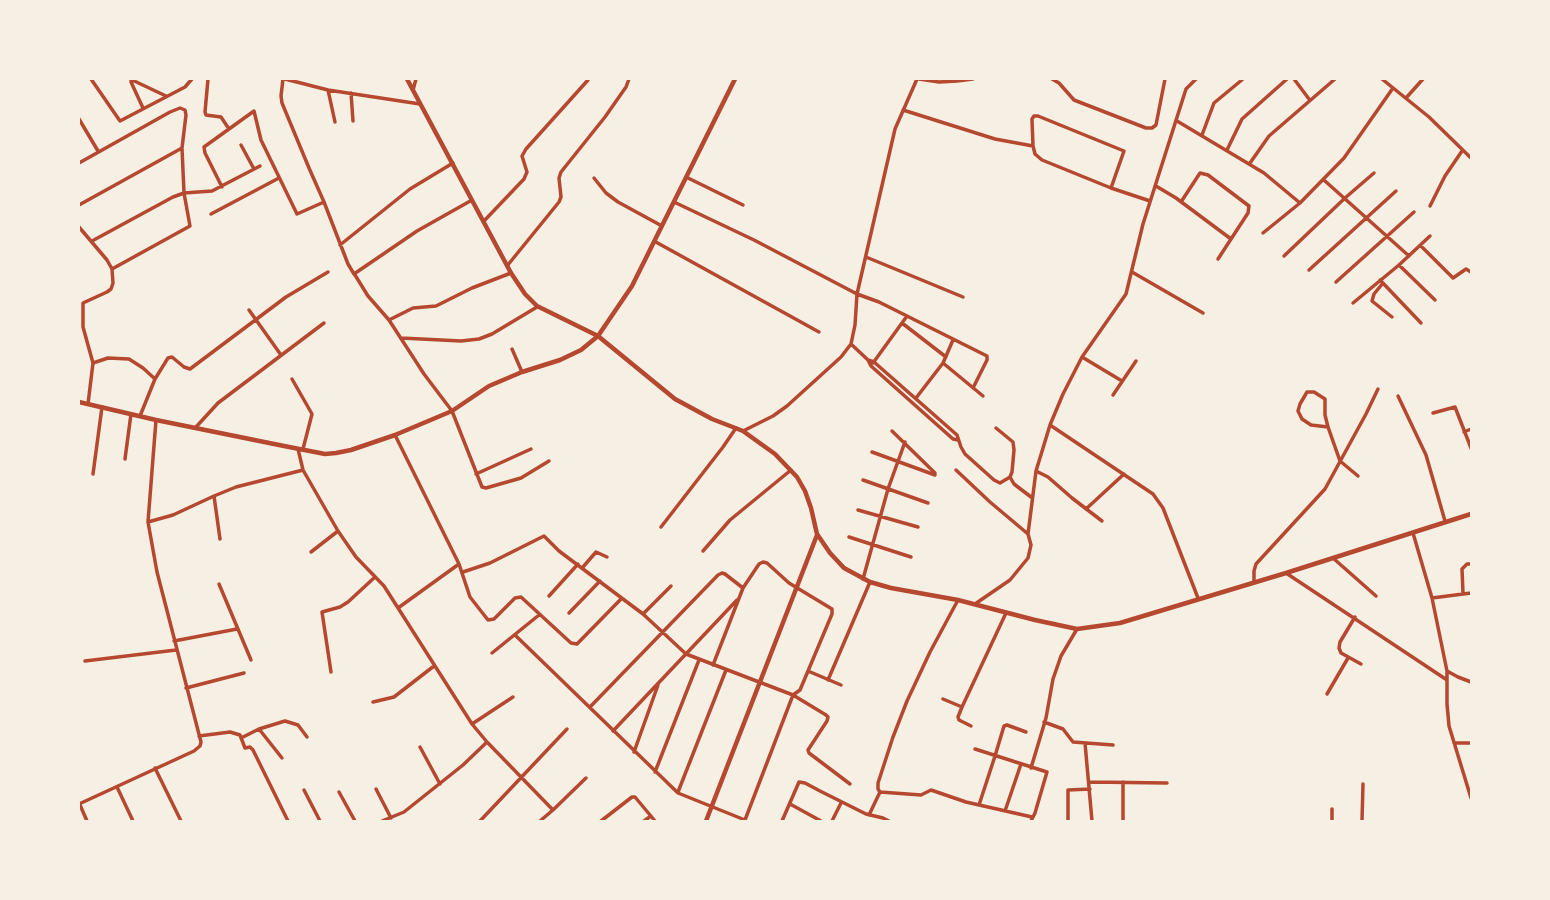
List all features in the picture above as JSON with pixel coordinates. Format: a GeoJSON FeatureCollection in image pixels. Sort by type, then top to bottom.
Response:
{"type":"FeatureCollection","features":[{"type":"Feature","properties":{"kind":"street"},"geometry":{"type":"LineString","coordinates":[[91,79],[120,121],[185,87],[192,79]]}},
{"type":"Feature","properties":{"kind":"street"},"geometry":{"type":"LineString","coordinates":[[129,79],[144,108]]}},
{"type":"Feature","properties":{"kind":"street"},"geometry":{"type":"LineString","coordinates":[[129,79],[166,97]]}},
{"type":"Feature","properties":{"kind":"street"},"geometry":{"type":"LineString","coordinates":[[208,79],[206,115],[220,117],[229,129]]}},
{"type":"Feature","properties":{"kind":"street"},"geometry":{"type":"LineString","coordinates":[[421,104],[328,90],[284,79],[281,96],[348,264],[368,296],[389,320],[452,411],[481,486],[486,488],[521,478],[549,461]]}},
{"type":"Feature","properties":{"kind":"street"},"geometry":{"type":"LineString","coordinates":[[407,79],[511,273],[525,294],[537,306],[598,336],[675,399],[712,419],[736,428],[775,454],[791,470],[805,491],[817,534],[837,561],[844,568],[870,582],[1076,629],[1120,623],[1471,514]]}},
{"type":"Feature","properties":{"kind":"street"},"geometry":{"type":"LineString","coordinates":[[413,90],[416,79]]}},
{"type":"Feature","properties":{"kind":"street"},"geometry":{"type":"LineString","coordinates":[[508,266],[558,202],[561,197],[561,172],[606,117],[629,79]]}},
{"type":"Feature","properties":{"kind":"street"},"geometry":{"type":"LineString","coordinates":[[79,402],[325,454],[336,453],[395,435],[452,411],[489,386],[581,350],[598,336],[632,286],[735,79]]}},
{"type":"Feature","properties":{"kind":"street"},"geometry":{"type":"LineString","coordinates":[[743,432],[787,406],[841,357],[851,344],[857,294],[895,129],[918,79],[939,82],[973,79]]}},
{"type":"Feature","properties":{"kind":"street"},"geometry":{"type":"LineString","coordinates":[[1052,79],[1074,100],[1152,128],[1156,125],[1166,79]]}},
{"type":"Feature","properties":{"kind":"street"},"geometry":{"type":"LineString","coordinates":[[975,604],[1010,580],[1028,558],[1031,545],[1028,534],[1036,471],[1050,425],[1082,357],[1126,294],[1143,224],[1185,89],[1196,79]]}},
{"type":"Feature","properties":{"kind":"street"},"geometry":{"type":"LineString","coordinates":[[1202,135],[1214,103],[1243,79]]}},
{"type":"Feature","properties":{"kind":"street"},"geometry":{"type":"LineString","coordinates":[[1227,150],[1242,119],[1287,79]]}},
{"type":"Feature","properties":{"kind":"street"},"geometry":{"type":"LineString","coordinates":[[1294,79],[1310,100]]}},
{"type":"Feature","properties":{"kind":"street"},"geometry":{"type":"LineString","coordinates":[[1249,163],[1269,136],[1335,79]]}},
{"type":"Feature","properties":{"kind":"street"},"geometry":{"type":"LineString","coordinates":[[1382,79],[1429,117],[1471,158]]}},
{"type":"Feature","properties":{"kind":"street"},"geometry":{"type":"LineString","coordinates":[[1406,98],[1423,79]]}},
{"type":"Feature","properties":{"kind":"street"},"geometry":{"type":"LineString","coordinates":[[484,222],[526,176],[522,156],[526,149],[587,80]]}},
{"type":"Feature","properties":{"kind":"street"},"geometry":{"type":"LineString","coordinates":[[1263,233],[1300,203],[1344,158],[1393,88]]}},
{"type":"Feature","properties":{"kind":"street"},"geometry":{"type":"LineString","coordinates":[[328,90],[335,122]]}},
{"type":"Feature","properties":{"kind":"street"},"geometry":{"type":"LineString","coordinates":[[351,93],[354,121]]}},
{"type":"Feature","properties":{"kind":"street"},"geometry":{"type":"LineString","coordinates":[[79,163],[170,111],[180,108],[184,110],[184,193],[190,226],[112,269]]}},
{"type":"Feature","properties":{"kind":"street"},"geometry":{"type":"LineString","coordinates":[[903,110],[995,139],[1033,146]]}},
{"type":"Feature","properties":{"kind":"street"},"geometry":{"type":"LineString","coordinates":[[222,187],[204,150],[206,145],[254,111],[261,140],[297,214],[324,202]]}},
{"type":"Feature","properties":{"kind":"street"},"geometry":{"type":"LineString","coordinates":[[1111,188],[1124,151],[1034,116],[1033,146],[1035,154],[1042,160],[1111,188],[1151,201]]}},
{"type":"Feature","properties":{"kind":"street"},"geometry":{"type":"LineString","coordinates":[[79,120],[99,152]]}},
{"type":"Feature","properties":{"kind":"street"},"geometry":{"type":"LineString","coordinates":[[1177,120],[1264,173],[1300,203]]}},
{"type":"Feature","properties":{"kind":"street"},"geometry":{"type":"LineString","coordinates":[[241,145],[254,169]]}},
{"type":"Feature","properties":{"kind":"street"},"geometry":{"type":"LineString","coordinates":[[79,205],[182,148]]}},
{"type":"Feature","properties":{"kind":"street"},"geometry":{"type":"LineString","coordinates":[[1430,206],[1445,176],[1462,151]]}},
{"type":"Feature","properties":{"kind":"street"},"geometry":{"type":"LineString","coordinates":[[340,245],[410,190],[453,163]]}},
{"type":"Feature","properties":{"kind":"street"},"geometry":{"type":"LineString","coordinates":[[92,241],[173,197],[222,187],[260,166]]}},
{"type":"Feature","properties":{"kind":"street"},"geometry":{"type":"LineString","coordinates":[[1181,202],[1200,173],[1208,175],[1249,206],[1248,213],[1218,259]]}},
{"type":"Feature","properties":{"kind":"street"},"geometry":{"type":"LineString","coordinates":[[1284,256],[1374,173]]}},
{"type":"Feature","properties":{"kind":"street"},"geometry":{"type":"LineString","coordinates":[[686,177],[743,205]]}},
{"type":"Feature","properties":{"kind":"street"},"geometry":{"type":"LineString","coordinates":[[211,214],[279,178]]}},
{"type":"Feature","properties":{"kind":"street"},"geometry":{"type":"LineString","coordinates":[[594,178],[613,198],[662,226]]}},
{"type":"Feature","properties":{"kind":"street"},"geometry":{"type":"LineString","coordinates":[[1324,180],[1409,256]]}},
{"type":"Feature","properties":{"kind":"street"},"geometry":{"type":"LineString","coordinates":[[1155,185],[1231,239]]}},
{"type":"Feature","properties":{"kind":"street"},"geometry":{"type":"LineString","coordinates":[[1309,270],[1395,191]]}},
{"type":"Feature","properties":{"kind":"street"},"geometry":{"type":"LineString","coordinates":[[354,274],[417,231],[472,200]]}},
{"type":"Feature","properties":{"kind":"street"},"geometry":{"type":"LineString","coordinates":[[674,202],[987,356],[972,388]]}},
{"type":"Feature","properties":{"kind":"street"},"geometry":{"type":"LineString","coordinates":[[1336,282],[1415,212]]}},
{"type":"Feature","properties":{"kind":"street"},"geometry":{"type":"LineString","coordinates":[[79,227],[112,269],[114,282],[111,289],[83,303],[83,327],[93,363],[88,404]]}},
{"type":"Feature","properties":{"kind":"street"},"geometry":{"type":"LineString","coordinates":[[1353,303],[1381,282],[1430,236]]}},
{"type":"Feature","properties":{"kind":"street"},"geometry":{"type":"LineString","coordinates":[[654,241],[819,332]]}},
{"type":"Feature","properties":{"kind":"street"},"geometry":{"type":"LineString","coordinates":[[1421,246],[1453,278],[1466,269],[1471,272]]}},
{"type":"Feature","properties":{"kind":"street"},"geometry":{"type":"LineString","coordinates":[[866,257],[963,297]]}},
{"type":"Feature","properties":{"kind":"street"},"geometry":{"type":"LineString","coordinates":[[1399,265],[1436,300]]}},
{"type":"Feature","properties":{"kind":"street"},"geometry":{"type":"LineString","coordinates":[[140,416],[155,379],[168,358],[173,357],[190,369],[286,296],[328,272]]}},
{"type":"Feature","properties":{"kind":"street"},"geometry":{"type":"LineString","coordinates":[[1132,272],[1203,313]]}},
{"type":"Feature","properties":{"kind":"street"},"geometry":{"type":"LineString","coordinates":[[389,320],[413,308],[436,306],[511,273]]}},
{"type":"Feature","properties":{"kind":"street"},"geometry":{"type":"LineString","coordinates":[[1381,282],[1372,301],[1392,317]]}},
{"type":"Feature","properties":{"kind":"street"},"geometry":{"type":"LineString","coordinates":[[1381,282],[1421,323]]}},
{"type":"Feature","properties":{"kind":"street"},"geometry":{"type":"LineString","coordinates":[[401,338],[461,341],[479,339],[537,306]]}},
{"type":"Feature","properties":{"kind":"street"},"geometry":{"type":"LineString","coordinates":[[248,310],[281,355]]}},
{"type":"Feature","properties":{"kind":"street"},"geometry":{"type":"LineString","coordinates":[[873,364],[907,316]]}},
{"type":"Feature","properties":{"kind":"street"},"geometry":{"type":"LineString","coordinates":[[196,427],[218,403],[324,323]]}},
{"type":"Feature","properties":{"kind":"street"},"geometry":{"type":"LineString","coordinates":[[902,323],[946,357]]}},
{"type":"Feature","properties":{"kind":"street"},"geometry":{"type":"LineString","coordinates":[[914,400],[943,363],[953,340]]}},
{"type":"Feature","properties":{"kind":"street"},"geometry":{"type":"LineString","coordinates":[[851,344],[953,439],[958,440],[965,454],[994,480],[1000,483],[1010,477]]}},
{"type":"Feature","properties":{"kind":"street"},"geometry":{"type":"LineString","coordinates":[[512,349],[522,372]]}},
{"type":"Feature","properties":{"kind":"street"},"geometry":{"type":"LineString","coordinates":[[1082,357],[1122,381]]}},
{"type":"Feature","properties":{"kind":"street"},"geometry":{"type":"LineString","coordinates":[[93,363],[108,358],[129,359],[155,379]]}},
{"type":"Feature","properties":{"kind":"street"},"geometry":{"type":"LineString","coordinates":[[1113,395],[1136,360]]}},
{"type":"Feature","properties":{"kind":"street"},"geometry":{"type":"LineString","coordinates":[[943,363],[983,396]]}},
{"type":"Feature","properties":{"kind":"street"},"geometry":{"type":"LineString","coordinates":[[292,379],[312,414],[301,449],[303,470],[338,531],[398,608],[472,724],[553,810]]}},
{"type":"Feature","properties":{"kind":"street"},"geometry":{"type":"LineString","coordinates":[[1254,582],[1256,564],[1325,489],[1378,389]]}},
{"type":"Feature","properties":{"kind":"street"},"geometry":{"type":"LineString","coordinates":[[1328,427],[1311,425],[1302,419],[1298,411],[1307,392],[1314,392],[1325,399],[1325,415],[1340,461],[1359,476]]}},
{"type":"Feature","properties":{"kind":"street"},"geometry":{"type":"LineString","coordinates":[[1398,396],[1426,455],[1445,521]]}},
{"type":"Feature","properties":{"kind":"street"},"geometry":{"type":"LineString","coordinates":[[93,474],[102,407]]}},
{"type":"Feature","properties":{"kind":"street"},"geometry":{"type":"LineString","coordinates":[[1433,413],[1455,407],[1471,448]]}},
{"type":"Feature","properties":{"kind":"street"},"geometry":{"type":"LineString","coordinates":[[125,459],[131,414]]}},
{"type":"Feature","properties":{"kind":"street"},"geometry":{"type":"LineString","coordinates":[[87,821],[79,804],[197,749],[201,742],[173,641],[148,522],[156,420]]}},
{"type":"Feature","properties":{"kind":"street"},"geometry":{"type":"LineString","coordinates":[[1050,425],[1149,490],[1163,508],[1198,598]]}},
{"type":"Feature","properties":{"kind":"street"},"geometry":{"type":"LineString","coordinates":[[661,527],[736,428]]}},
{"type":"Feature","properties":{"kind":"street"},"geometry":{"type":"LineString","coordinates":[[996,428],[1013,442],[1010,477],[1014,484],[1032,497]]}},
{"type":"Feature","properties":{"kind":"street"},"geometry":{"type":"LineString","coordinates":[[1464,432],[1471,429]]}},
{"type":"Feature","properties":{"kind":"street"},"geometry":{"type":"LineString","coordinates":[[872,452],[935,475],[892,430]]}},
{"type":"Feature","properties":{"kind":"street"},"geometry":{"type":"LineString","coordinates":[[395,435],[463,572],[470,597],[488,620],[494,619],[521,597],[571,643],[577,644],[622,598]]}},
{"type":"Feature","properties":{"kind":"street"},"geometry":{"type":"LineString","coordinates":[[863,579],[888,489],[905,443]]}},
{"type":"Feature","properties":{"kind":"street"},"geometry":{"type":"LineString","coordinates":[[476,474],[531,449]]}},
{"type":"Feature","properties":{"kind":"street"},"geometry":{"type":"LineString","coordinates":[[148,522],[173,515],[236,487],[303,470]]}},
{"type":"Feature","properties":{"kind":"street"},"geometry":{"type":"LineString","coordinates":[[703,551],[730,520],[791,470]]}},
{"type":"Feature","properties":{"kind":"street"},"geometry":{"type":"LineString","coordinates":[[956,470],[1028,534]]}},
{"type":"Feature","properties":{"kind":"street"},"geometry":{"type":"LineString","coordinates":[[1036,471],[1048,477],[1102,521]]}},
{"type":"Feature","properties":{"kind":"street"},"geometry":{"type":"LineString","coordinates":[[1086,509],[1124,474]]}},
{"type":"Feature","properties":{"kind":"street"},"geometry":{"type":"LineString","coordinates":[[863,480],[928,503]]}},
{"type":"Feature","properties":{"kind":"street"},"geometry":{"type":"LineString","coordinates":[[214,496],[220,539]]}},
{"type":"Feature","properties":{"kind":"street"},"geometry":{"type":"LineString","coordinates":[[858,510],[918,527]]}},
{"type":"Feature","properties":{"kind":"street"},"geometry":{"type":"LineString","coordinates":[[311,552],[338,531]]}},
{"type":"Feature","properties":{"kind":"street"},"geometry":{"type":"LineString","coordinates":[[1413,533],[1432,598],[1447,671],[1447,704],[1454,743],[1471,798]]}},
{"type":"Feature","properties":{"kind":"street"},"geometry":{"type":"LineString","coordinates":[[706,821],[817,534]]}},
{"type":"Feature","properties":{"kind":"street"},"geometry":{"type":"LineString","coordinates":[[463,572],[490,563],[542,536],[546,537],[559,551],[643,614],[686,654],[793,695],[826,715],[828,718],[808,753],[850,784]]}},
{"type":"Feature","properties":{"kind":"street"},"geometry":{"type":"LineString","coordinates":[[849,537],[911,556]]}},
{"type":"Feature","properties":{"kind":"street"},"geometry":{"type":"LineString","coordinates":[[583,568],[596,552],[607,557]]}},
{"type":"Feature","properties":{"kind":"street"},"geometry":{"type":"LineString","coordinates":[[1333,558],[1376,596]]}},
{"type":"Feature","properties":{"kind":"street"},"geometry":{"type":"LineString","coordinates":[[514,635],[678,793],[745,820],[793,695],[800,690],[832,609],[763,562],[743,588],[713,665]]}},
{"type":"Feature","properties":{"kind":"street"},"geometry":{"type":"LineString","coordinates":[[398,608],[459,564]]}},
{"type":"Feature","properties":{"kind":"street"},"geometry":{"type":"LineString","coordinates":[[549,596],[578,564]]}},
{"type":"Feature","properties":{"kind":"street"},"geometry":{"type":"LineString","coordinates":[[1463,593],[1462,569],[1471,564]]}},
{"type":"Feature","properties":{"kind":"street"},"geometry":{"type":"LineString","coordinates":[[590,707],[722,573],[743,588]]}},
{"type":"Feature","properties":{"kind":"street"},"geometry":{"type":"LineString","coordinates":[[1286,573],[1447,680]]}},
{"type":"Feature","properties":{"kind":"street"},"geometry":{"type":"LineString","coordinates":[[331,672],[322,612],[340,607],[375,577]]}},
{"type":"Feature","properties":{"kind":"street"},"geometry":{"type":"LineString","coordinates":[[569,613],[600,581]]}},
{"type":"Feature","properties":{"kind":"street"},"geometry":{"type":"LineString","coordinates":[[828,680],[870,582]]}},
{"type":"Feature","properties":{"kind":"street"},"geometry":{"type":"LineString","coordinates":[[219,584],[251,660]]}},
{"type":"Feature","properties":{"kind":"street"},"geometry":{"type":"LineString","coordinates":[[643,614],[671,586]]}},
{"type":"Feature","properties":{"kind":"street"},"geometry":{"type":"LineString","coordinates":[[1432,598],[1471,593]]}},
{"type":"Feature","properties":{"kind":"street"},"geometry":{"type":"LineString","coordinates":[[613,731],[739,598]]}},
{"type":"Feature","properties":{"kind":"street"},"geometry":{"type":"LineString","coordinates":[[862,821],[880,792],[878,783],[907,701],[958,600]]}},
{"type":"Feature","properties":{"kind":"street"},"geometry":{"type":"LineString","coordinates":[[971,726],[958,717],[1006,613]]}},
{"type":"Feature","properties":{"kind":"street"},"geometry":{"type":"LineString","coordinates":[[492,653],[539,615]]}},
{"type":"Feature","properties":{"kind":"street"},"geometry":{"type":"LineString","coordinates":[[1354,617],[1339,645],[1341,653],[1361,664]]}},
{"type":"Feature","properties":{"kind":"street"},"geometry":{"type":"LineString","coordinates":[[173,641],[237,629]]}},
{"type":"Feature","properties":{"kind":"street"},"geometry":{"type":"LineString","coordinates":[[1031,768],[1053,679],[1061,656],[1076,629]]}},
{"type":"Feature","properties":{"kind":"street"},"geometry":{"type":"LineString","coordinates":[[85,661],[176,650]]}},
{"type":"Feature","properties":{"kind":"street"},"geometry":{"type":"LineString","coordinates":[[1326,694],[1348,658]]}},
{"type":"Feature","properties":{"kind":"street"},"geometry":{"type":"LineString","coordinates":[[655,772],[699,660]]}},
{"type":"Feature","properties":{"kind":"street"},"geometry":{"type":"LineString","coordinates":[[373,702],[394,697],[434,666]]}},
{"type":"Feature","properties":{"kind":"street"},"geometry":{"type":"LineString","coordinates":[[678,793],[726,670]]}},
{"type":"Feature","properties":{"kind":"street"},"geometry":{"type":"LineString","coordinates":[[808,671],[841,685]]}},
{"type":"Feature","properties":{"kind":"street"},"geometry":{"type":"LineString","coordinates":[[1447,671],[1471,682]]}},
{"type":"Feature","properties":{"kind":"street"},"geometry":{"type":"LineString","coordinates":[[187,688],[244,673]]}},
{"type":"Feature","properties":{"kind":"street"},"geometry":{"type":"LineString","coordinates":[[634,752],[659,683]]}},
{"type":"Feature","properties":{"kind":"street"},"geometry":{"type":"LineString","coordinates":[[472,724],[513,697]]}},
{"type":"Feature","properties":{"kind":"street"},"geometry":{"type":"LineString","coordinates":[[943,699],[962,707]]}},
{"type":"Feature","properties":{"kind":"street"},"geometry":{"type":"LineString","coordinates":[[241,738],[279,722],[291,722],[307,737]]}},
{"type":"Feature","properties":{"kind":"street"},"geometry":{"type":"LineString","coordinates":[[1044,722],[1063,729],[1073,742],[1113,745]]}},
{"type":"Feature","properties":{"kind":"street"},"geometry":{"type":"LineString","coordinates":[[979,805],[1004,726],[1026,732]]}},
{"type":"Feature","properties":{"kind":"street"},"geometry":{"type":"LineString","coordinates":[[259,729],[282,758]]}},
{"type":"Feature","properties":{"kind":"street"},"geometry":{"type":"LineString","coordinates":[[480,821],[567,729]]}},
{"type":"Feature","properties":{"kind":"street"},"geometry":{"type":"LineString","coordinates":[[199,736],[230,732],[237,734],[245,748],[250,747],[253,750],[288,821]]}},
{"type":"Feature","properties":{"kind":"street"},"geometry":{"type":"LineString","coordinates":[[382,821],[404,812],[463,765],[487,742]]}},
{"type":"Feature","properties":{"kind":"street"},"geometry":{"type":"LineString","coordinates":[[1085,743],[1092,821]]}},
{"type":"Feature","properties":{"kind":"street"},"geometry":{"type":"LineString","coordinates":[[1454,743],[1471,743]]}},
{"type":"Feature","properties":{"kind":"street"},"geometry":{"type":"LineString","coordinates":[[420,747],[440,784]]}},
{"type":"Feature","properties":{"kind":"street"},"geometry":{"type":"LineString","coordinates":[[880,792],[925,795],[931,790],[1032,819],[1047,772],[975,749]]}},
{"type":"Feature","properties":{"kind":"street"},"geometry":{"type":"LineString","coordinates":[[1005,810],[1020,764]]}},
{"type":"Feature","properties":{"kind":"street"},"geometry":{"type":"LineString","coordinates":[[155,768],[181,821]]}},
{"type":"Feature","properties":{"kind":"street"},"geometry":{"type":"LineString","coordinates":[[540,821],[586,778]]}},
{"type":"Feature","properties":{"kind":"street"},"geometry":{"type":"LineString","coordinates":[[782,821],[799,782],[841,803],[890,821]]}},
{"type":"Feature","properties":{"kind":"street"},"geometry":{"type":"LineString","coordinates":[[1089,782],[1167,783]]}},
{"type":"Feature","properties":{"kind":"street"},"geometry":{"type":"LineString","coordinates":[[1123,782],[1123,821]]}},
{"type":"Feature","properties":{"kind":"street"},"geometry":{"type":"LineString","coordinates":[[1362,821],[1363,784]]}},
{"type":"Feature","properties":{"kind":"street"},"geometry":{"type":"LineString","coordinates":[[117,787],[133,821]]}},
{"type":"Feature","properties":{"kind":"street"},"geometry":{"type":"LineString","coordinates":[[376,789],[391,818]]}},
{"type":"Feature","properties":{"kind":"street"},"geometry":{"type":"LineString","coordinates":[[1068,821],[1068,790],[1090,789]]}},
{"type":"Feature","properties":{"kind":"street"},"geometry":{"type":"LineString","coordinates":[[304,790],[320,821]]}},
{"type":"Feature","properties":{"kind":"street"},"geometry":{"type":"LineString","coordinates":[[340,792],[355,821]]}},
{"type":"Feature","properties":{"kind":"street"},"geometry":{"type":"LineString","coordinates":[[601,821],[632,797],[637,798],[655,821]]}},
{"type":"Feature","properties":{"kind":"street"},"geometry":{"type":"LineString","coordinates":[[832,821],[841,803]]}},
{"type":"Feature","properties":{"kind":"street"},"geometry":{"type":"LineString","coordinates":[[790,804],[821,821]]}},
{"type":"Feature","properties":{"kind":"street"},"geometry":{"type":"LineString","coordinates":[[1332,809],[1332,821]]}},
{"type":"Feature","properties":{"kind":"street"},"geometry":{"type":"LineString","coordinates":[[645,821],[651,816]]}}]}
